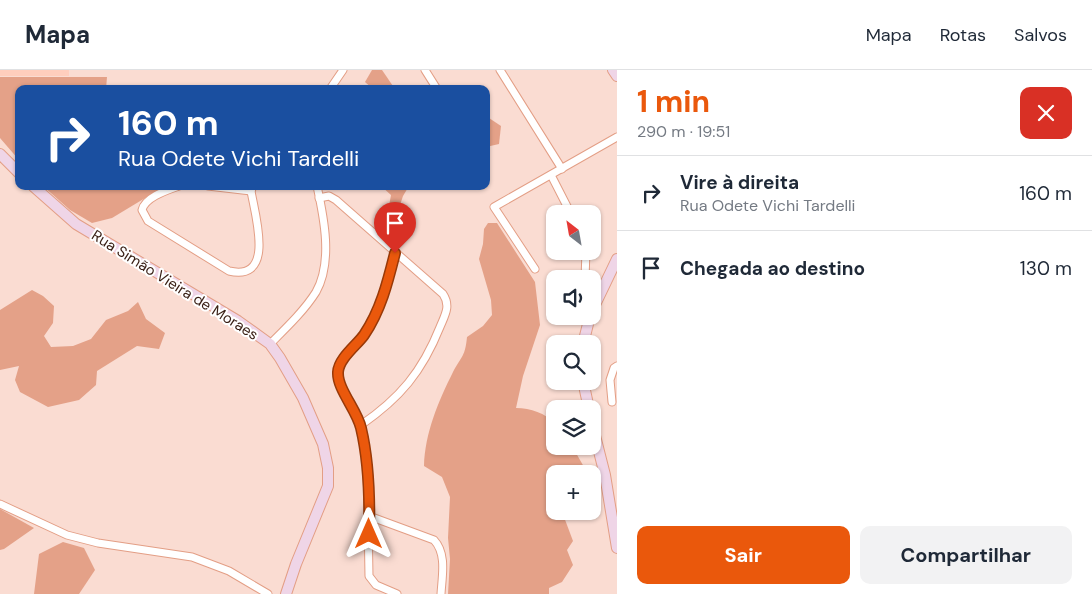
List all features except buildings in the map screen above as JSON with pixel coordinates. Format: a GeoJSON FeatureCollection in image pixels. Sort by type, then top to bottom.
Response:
{"type":"FeatureCollection","features":[{"type":"Feature","properties":{"kind":"street"},"geometry":{"type":"LineString","coordinates":[[333,85],[343,70]]}},
{"type":"Feature","properties":{"kind":"street"},"geometry":{"type":"LineString","coordinates":[[426,70],[435,85]]}},
{"type":"Feature","properties":{"kind":"street"},"geometry":{"type":"LineString","coordinates":[[500,70],[562,169]]}},
{"type":"Feature","properties":{"kind":"street"},"geometry":{"type":"LineString","coordinates":[[613,70],[617,76]]}},
{"type":"Feature","properties":{"kind":"street"},"geometry":{"type":"LineString","coordinates":[[536,269],[494,207],[617,137]]}},
{"type":"Feature","properties":{"kind":"street"},"geometry":{"type":"LineString","coordinates":[[0,154],[15,169]]}},
{"type":"Feature","properties":{"kind":"street"},"geometry":{"type":"LineString","coordinates":[[551,175],[566,205]]}},
{"type":"Feature","properties":{"kind":"street","name":"Rua Simão Vieira de Moraes"},"geometry":{"type":"LineString","coordinates":[[38,190],[76,224],[238,320],[270,344],[280,358],[303,398],[324,444],[328,468],[328,486],[296,564],[286,594]]}},
{"type":"Feature","properties":{"kind":"street"},"geometry":{"type":"LineString","coordinates":[[168,190],[147,202],[142,210],[148,221],[229,271],[240,274],[250,270],[258,260],[260,246],[252,190]]}},
{"type":"Feature","properties":{"kind":"street"},"geometry":{"type":"LineString","coordinates":[[270,344],[294,319],[316,291],[323,273],[326,248],[318,190]]}},
{"type":"Feature","properties":{"kind":"street"},"geometry":{"type":"LineString","coordinates":[[319,198],[329,196],[336,200],[443,294],[447,308],[430,352],[413,380],[390,402],[361,425]]}},
{"type":"Feature","properties":{"kind":"street"},"geometry":{"type":"LineString","coordinates":[[395,253],[377,313],[363,336],[341,362],[338,371],[339,381],[361,425],[367,460],[369,576],[376,585],[398,594]]}},
{"type":"Feature","properties":{"kind":"street"},"geometry":{"type":"LineString","coordinates":[[601,292],[617,259]]}},
{"type":"Feature","properties":{"kind":"street"},"geometry":{"type":"LineString","coordinates":[[612,402],[610,380],[614,368],[617,366]]}},
{"type":"Feature","properties":{"kind":"street"},"geometry":{"type":"LineString","coordinates":[[600,455],[617,548]]}},
{"type":"Feature","properties":{"kind":"street"},"geometry":{"type":"LineString","coordinates":[[0,504],[67,535],[98,543],[192,557],[230,571],[268,594]]}},
{"type":"Feature","properties":{"kind":"street"},"geometry":{"type":"LineString","coordinates":[[369,516],[434,540],[442,553],[441,594]]}},
{"type":"Feature","properties":{"kind":"shaded area"},"geometry":{"type":"Polygon","coordinates":[[[0,70],[69,70],[69,76],[0,76],[0,70]]]}},
{"type":"Feature","properties":{"kind":"shaded area"},"geometry":{"type":"Polygon","coordinates":[[[372,70],[382,70],[392,85],[368,85],[365,82],[372,70]]]}},
{"type":"Feature","properties":{"kind":"shaded area"},"geometry":{"type":"Polygon","coordinates":[[[0,77],[107,77],[106,85],[15,85],[15,155],[0,138],[0,77]]]}},
{"type":"Feature","properties":{"kind":"shaded area"},"geometry":{"type":"Polygon","coordinates":[[[490,119],[501,126],[499,144],[490,146],[490,119]]]}},
{"type":"Feature","properties":{"kind":"shaded area"},"geometry":{"type":"Polygon","coordinates":[[[48,190],[158,190],[112,218],[92,223],[70,210],[48,190]]]}},
{"type":"Feature","properties":{"kind":"shaded area"},"geometry":{"type":"Polygon","coordinates":[[[385,190],[407,190],[399,208],[389,206],[391,195],[385,190]]]}},
{"type":"Feature","properties":{"kind":"shaded area"},"geometry":{"type":"Polygon","coordinates":[[[488,223],[497,223],[535,282],[540,325],[523,376],[516,408],[527,409],[546,416],[546,455],[577,455],[583,465],[546,465],[546,520],[565,520],[573,541],[567,550],[573,565],[562,582],[549,588],[549,594],[448,594],[450,497],[442,477],[424,466],[427,442],[437,406],[464,352],[467,337],[483,326],[492,315],[491,300],[479,259],[484,229],[488,223]]]}},
{"type":"Feature","properties":{"kind":"shaded area"},"geometry":{"type":"Polygon","coordinates":[[[32,290],[43,296],[54,306],[53,323],[44,336],[51,347],[73,346],[91,339],[106,320],[128,311],[138,302],[146,319],[165,333],[159,349],[137,346],[97,371],[96,385],[79,400],[48,407],[20,392],[15,380],[19,366],[0,370],[0,310],[32,290]]]}},
{"type":"Feature","properties":{"kind":"shaded area"},"geometry":{"type":"Polygon","coordinates":[[[0,509],[34,528],[0,550],[0,509]]]}},
{"type":"Feature","properties":{"kind":"shaded area"},"geometry":{"type":"Polygon","coordinates":[[[63,542],[84,548],[95,570],[79,594],[34,594],[39,554],[63,542]]]}},
{"type":"Feature","properties":{"kind":"route"},"geometry":{"type":"LineString","coordinates":[[369,534],[367,460],[361,425],[339,381],[338,371],[341,362],[363,336],[377,313],[395,253]]}}]}
